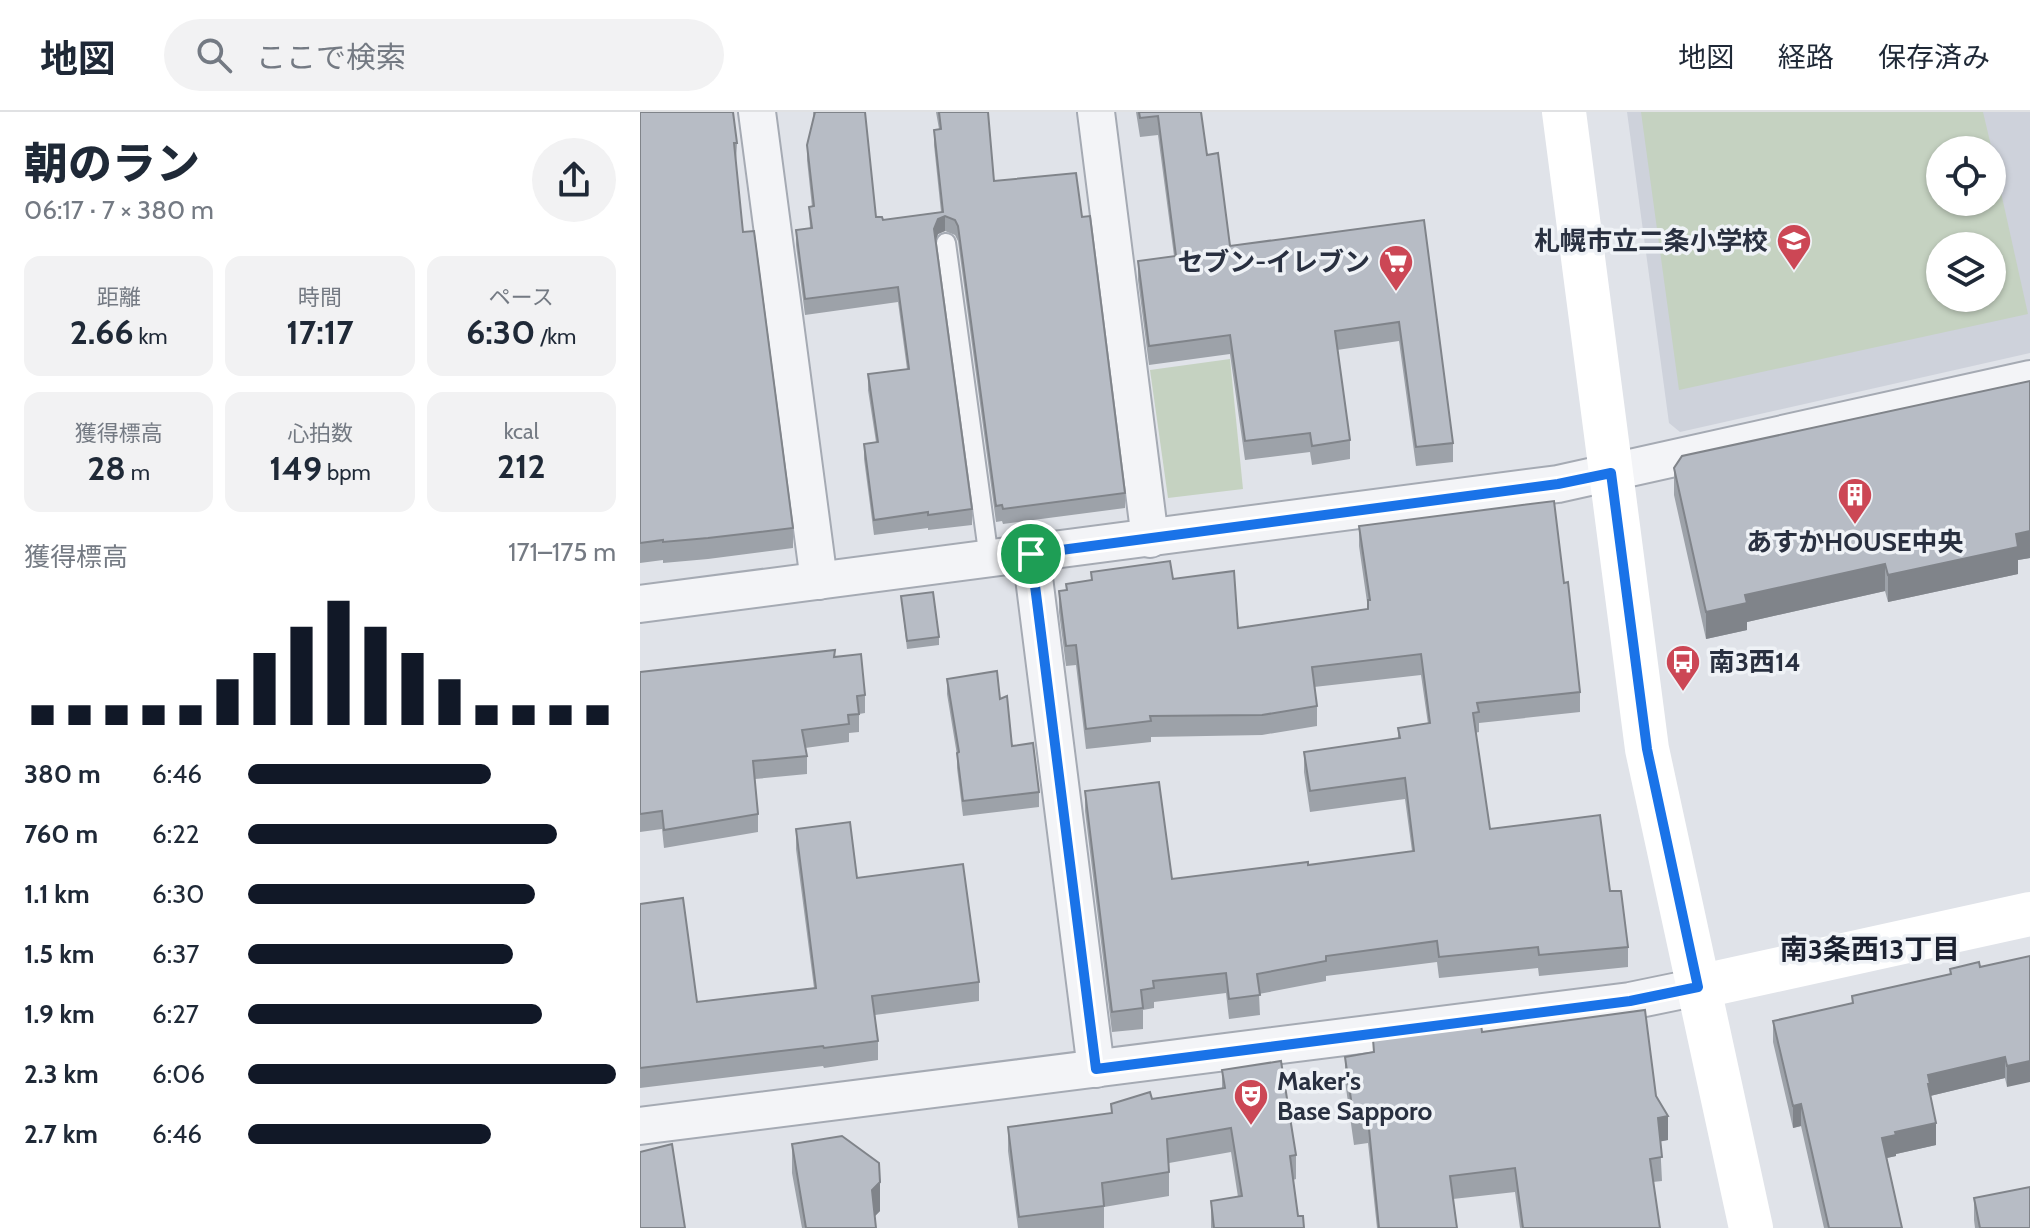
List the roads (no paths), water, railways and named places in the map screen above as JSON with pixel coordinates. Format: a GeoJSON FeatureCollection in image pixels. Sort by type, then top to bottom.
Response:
{"type":"FeatureCollection","features":[{"type":"Feature","properties":{"kind":"street"},"geometry":{"type":"LineString","coordinates":[[757,112],[819,581]]}},
{"type":"Feature","properties":{"kind":"street"},"geometry":{"type":"LineString","coordinates":[[1096,112],[1150,539]]}},
{"type":"Feature","properties":{"kind":"street"},"geometry":{"type":"LineString","coordinates":[[1564,112],[1647,749],[1751,1228]]}},
{"type":"Feature","properties":{"kind":"street"},"geometry":{"type":"LineString","coordinates":[[640,604],[1558,484],[2030,379]]}},
{"type":"Feature","properties":{"kind":"street"},"geometry":{"type":"LineString","coordinates":[[1031,554],[1096,1069]]}},
{"type":"Feature","properties":{"kind":"street"},"geometry":{"type":"LineString","coordinates":[[640,1126],[1630,1001],[2030,914]]}},
{"type":"Feature","properties":{"kind":"lane"},"geometry":{"type":"LineString","coordinates":[[946,243],[989,559]]}},
{"type":"Feature","properties":{"kind":"place","name":"札幌市立二条小学校"},"geometry":{"type":"Point","coordinates":[1794,272]}},
{"type":"Feature","properties":{"kind":"place","name":"セブン-イレブン"},"geometry":{"type":"Point","coordinates":[1396,293]}},
{"type":"Feature","properties":{"kind":"place","name":"あすかHOUSE中央"},"geometry":{"type":"Point","coordinates":[1855,526]}},
{"type":"Feature","properties":{"kind":"place","name":"南3西14"},"geometry":{"type":"Point","coordinates":[1683,693]}},
{"type":"Feature","properties":{"kind":"place","name":"Maker's Base Sapporo"},"geometry":{"type":"Point","coordinates":[1251,1127]}},
{"type":"Feature","properties":{"kind":"district","name":"南3条西13丁目"},"geometry":{"type":"Point","coordinates":[1870,949]}}]}
